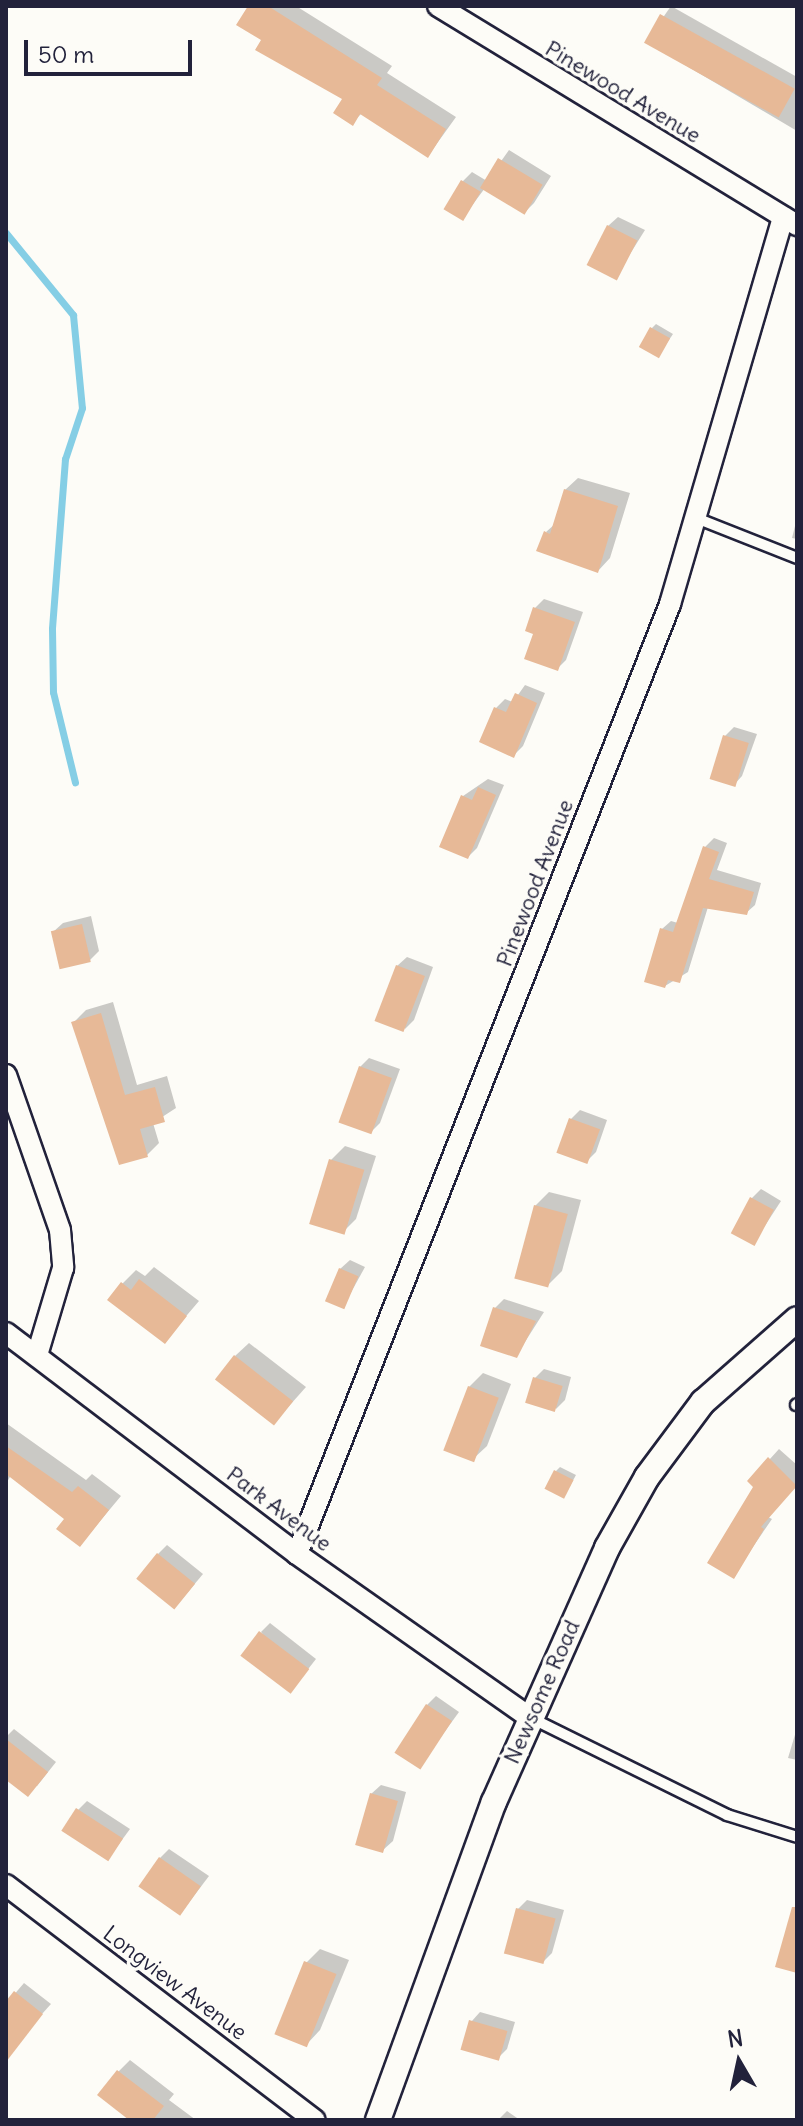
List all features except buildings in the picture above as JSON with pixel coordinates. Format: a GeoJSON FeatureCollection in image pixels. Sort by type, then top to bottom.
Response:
{"type":"FeatureCollection","features":[{"type":"Feature","properties":{"kind":"street","name":"Pinewood Avenue"},"geometry":{"type":"LineString","coordinates":[[297,1554],[670,604],[790,221],[438,6]]}},
{"type":"Feature","properties":{"kind":"street"},"geometry":{"type":"LineString","coordinates":[[6,1075],[60,1230],[63,1268],[37,1355]]}},
{"type":"Feature","properties":{"kind":"street","name":"Newsome Road"},"geometry":{"type":"LineString","coordinates":[[378,2120],[529,1717],[607,1548],[647,1477],[703,1402],[797,1319]]}},
{"type":"Feature","properties":{"kind":"street","name":"Park Avenue"},"geometry":{"type":"LineString","coordinates":[[6,1333],[297,1554],[529,1717]]}},
{"type":"Feature","properties":{"kind":"street","name":"Longview Avenue"},"geometry":{"type":"LineString","coordinates":[[6,1885],[315,2120]]}},
{"type":"Feature","properties":{"kind":"lane"},"geometry":{"type":"LineString","coordinates":[[696,518],[797,558]]}},
{"type":"Feature","properties":{"kind":"lane"},"geometry":{"type":"LineString","coordinates":[[529,1717],[727,1815],[797,1837]]}},
{"type":"Feature","properties":{"kind":"waterway"},"geometry":{"type":"LineString","coordinates":[[6,233],[73,315],[82,408],[65,459],[52,629],[53,692],[75,782]]}}]}
